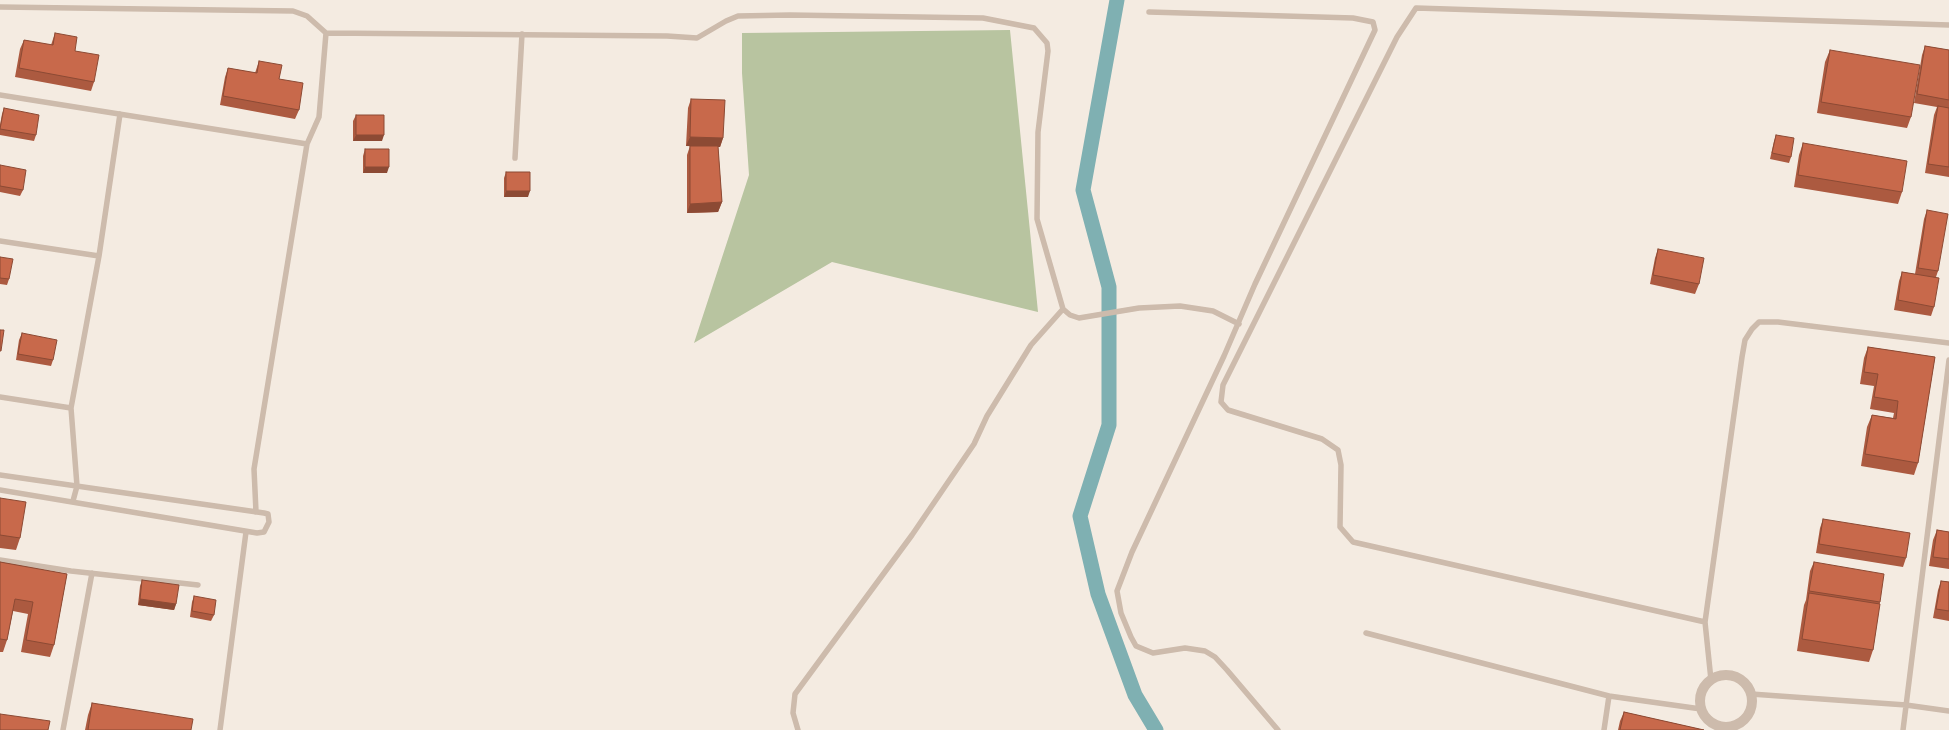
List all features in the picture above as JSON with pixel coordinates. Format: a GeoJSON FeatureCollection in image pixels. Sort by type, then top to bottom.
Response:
{"type":"FeatureCollection","features":[{"type":"Feature","properties":{"kind":"street"},"geometry":{"type":"LineString","coordinates":[[1726,676],[1734,677],[1747,687],[1751,694],[1752,705],[1748,715],[1740,726],[1722,727],[1712,724],[1705,718],[1701,709],[1701,693],[1711,680],[1726,676]]}},
{"type":"Feature","properties":{"kind":"lane"},"geometry":{"type":"LineString","coordinates":[[0,7],[293,11],[307,16],[326,34],[522,34],[667,36],[697,38],[726,21],[738,16],[790,14],[983,18],[1034,28],[1047,43],[1048,51],[1038,132],[1037,219],[1063,309],[1070,315],[1079,318],[1157,306],[1197,308],[1213,311],[1239,324]]}},
{"type":"Feature","properties":{"kind":"lane"},"geometry":{"type":"LineString","coordinates":[[1705,622],[1354,542],[1340,527],[1341,465],[1338,450],[1322,439],[1228,410],[1221,402],[1223,385],[1397,37],[1416,8],[1949,25]]}},
{"type":"Feature","properties":{"kind":"lane"},"geometry":{"type":"LineString","coordinates":[[1149,12],[1353,18],[1367,20],[1374,24],[1374,34],[1255,284],[1239,324],[1132,552],[1117,591],[1121,613],[1136,646],[1152,653],[1185,648],[1205,651],[1215,657],[1228,670],[1278,730]]}},
{"type":"Feature","properties":{"kind":"lane"},"geometry":{"type":"LineString","coordinates":[[256,512],[254,469],[307,144],[319,117],[326,34]]}},
{"type":"Feature","properties":{"kind":"lane"},"geometry":{"type":"LineString","coordinates":[[515,158],[522,34]]}},
{"type":"Feature","properties":{"kind":"lane"},"geometry":{"type":"LineString","coordinates":[[0,95],[307,144]]}},
{"type":"Feature","properties":{"kind":"lane"},"geometry":{"type":"LineString","coordinates":[[73,501],[77,486],[71,408],[99,256],[120,114]]}},
{"type":"Feature","properties":{"kind":"lane"},"geometry":{"type":"LineString","coordinates":[[0,241],[99,256]]}},
{"type":"Feature","properties":{"kind":"lane"},"geometry":{"type":"LineString","coordinates":[[798,730],[793,713],[795,694],[912,535],[974,444],[987,416],[1031,345],[1063,309]]}},
{"type":"Feature","properties":{"kind":"lane"},"geometry":{"type":"LineString","coordinates":[[1711,680],[1705,622],[1742,357],[1745,340],[1752,329],[1759,322],[1778,322],[1949,343]]}},
{"type":"Feature","properties":{"kind":"lane"},"geometry":{"type":"LineString","coordinates":[[1903,730],[1946,408],[1949,360]]}},
{"type":"Feature","properties":{"kind":"lane"},"geometry":{"type":"LineString","coordinates":[[0,397],[71,408]]}},
{"type":"Feature","properties":{"kind":"lane"},"geometry":{"type":"LineString","coordinates":[[0,475],[268,514],[268,528],[264,532],[246,532],[73,501],[0,490]]}},
{"type":"Feature","properties":{"kind":"lane"},"geometry":{"type":"LineString","coordinates":[[220,730],[246,532]]}},
{"type":"Feature","properties":{"kind":"lane"},"geometry":{"type":"LineString","coordinates":[[0,560],[72,571],[198,585]]}},
{"type":"Feature","properties":{"kind":"lane"},"geometry":{"type":"LineString","coordinates":[[63,730],[92,573]]}},
{"type":"Feature","properties":{"kind":"lane"},"geometry":{"type":"LineString","coordinates":[[1366,633],[1609,696],[1701,709]]}},
{"type":"Feature","properties":{"kind":"lane"},"geometry":{"type":"LineString","coordinates":[[1751,694],[1906,705],[1949,711]]}},
{"type":"Feature","properties":{"kind":"lane"},"geometry":{"type":"LineString","coordinates":[[1604,730],[1609,696]]}},
{"type":"Feature","properties":{"kind":"green space"},"geometry":{"type":"Polygon","coordinates":[[[1010,30],[1038,312],[832,262],[694,343],[749,175],[742,73],[742,33],[1010,30]]]}},
{"type":"Feature","properties":{"kind":"building"},"geometry":{"type":"Polygon","coordinates":[[[55,33],[77,37],[75,51],[99,55],[94,82],[19,68],[24,40],[53,45],[55,33]]]}},
{"type":"Feature","properties":{"kind":"building"},"geometry":{"type":"Polygon","coordinates":[[[1925,46],[1949,50],[1949,100],[1917,94],[1925,46]]]}},
{"type":"Feature","properties":{"kind":"building"},"geometry":{"type":"Polygon","coordinates":[[[1830,50],[1920,65],[1911,117],[1821,102],[1830,50]]]}},
{"type":"Feature","properties":{"kind":"building"},"geometry":{"type":"Polygon","coordinates":[[[259,61],[282,65],[279,79],[303,83],[299,110],[223,96],[228,68],[257,73],[259,61]]]}},
{"type":"Feature","properties":{"kind":"building"},"geometry":{"type":"Polygon","coordinates":[[[691,99],[725,100],[723,138],[690,137],[691,99]]]}},
{"type":"Feature","properties":{"kind":"building"},"geometry":{"type":"Polygon","coordinates":[[[1938,106],[1949,108],[1949,167],[1928,164],[1938,106]]]}},
{"type":"Feature","properties":{"kind":"building"},"geometry":{"type":"Polygon","coordinates":[[[4,108],[39,115],[36,135],[0,129],[4,108]]]}},
{"type":"Feature","properties":{"kind":"building"},"geometry":{"type":"Polygon","coordinates":[[[356,115],[384,115],[384,135],[356,135],[356,115]]]}},
{"type":"Feature","properties":{"kind":"building"},"geometry":{"type":"Polygon","coordinates":[[[1776,135],[1794,138],[1791,157],[1772,153],[1776,135]]]}},
{"type":"Feature","properties":{"kind":"building"},"geometry":{"type":"Polygon","coordinates":[[[1803,143],[1907,161],[1902,192],[1798,175],[1803,143]]]}},
{"type":"Feature","properties":{"kind":"building"},"geometry":{"type":"Polygon","coordinates":[[[690,146],[718,146],[722,202],[690,204],[690,146]]]}},
{"type":"Feature","properties":{"kind":"building"},"geometry":{"type":"Polygon","coordinates":[[[365,149],[389,149],[389,167],[365,167],[365,149]]]}},
{"type":"Feature","properties":{"kind":"building"},"geometry":{"type":"Polygon","coordinates":[[[0,165],[26,170],[23,190],[0,186],[0,165]]]}},
{"type":"Feature","properties":{"kind":"building"},"geometry":{"type":"Polygon","coordinates":[[[506,172],[530,172],[530,191],[506,191],[506,172]]]}},
{"type":"Feature","properties":{"kind":"building"},"geometry":{"type":"Polygon","coordinates":[[[1927,210],[1948,214],[1938,271],[1918,268],[1927,210]]]}},
{"type":"Feature","properties":{"kind":"building"},"geometry":{"type":"Polygon","coordinates":[[[1658,249],[1704,258],[1699,284],[1653,275],[1658,249]]]}},
{"type":"Feature","properties":{"kind":"building"},"geometry":{"type":"Polygon","coordinates":[[[0,257],[13,259],[9,279],[0,278],[0,257]]]}},
{"type":"Feature","properties":{"kind":"building"},"geometry":{"type":"Polygon","coordinates":[[[1902,272],[1939,278],[1934,307],[1898,300],[1902,272]]]}},
{"type":"Feature","properties":{"kind":"building"},"geometry":{"type":"Polygon","coordinates":[[[0,330],[4,330],[1,351],[0,351],[0,330]]]}},
{"type":"Feature","properties":{"kind":"building"},"geometry":{"type":"Polygon","coordinates":[[[22,333],[57,340],[53,360],[18,354],[22,333]]]}},
{"type":"Feature","properties":{"kind":"building"},"geometry":{"type":"Polygon","coordinates":[[[1868,347],[1935,357],[1918,463],[1865,454],[1872,415],[1896,419],[1898,401],[1874,397],[1878,374],[1864,372],[1868,347]]]}},
{"type":"Feature","properties":{"kind":"building"},"geometry":{"type":"Polygon","coordinates":[[[0,498],[26,502],[20,538],[0,535],[0,498]]]}},
{"type":"Feature","properties":{"kind":"building"},"geometry":{"type":"Polygon","coordinates":[[[1823,519],[1910,533],[1906,558],[1819,544],[1823,519]]]}},
{"type":"Feature","properties":{"kind":"building"},"geometry":{"type":"Polygon","coordinates":[[[1937,530],[1949,532],[1949,559],[1933,557],[1937,530]]]}},
{"type":"Feature","properties":{"kind":"building"},"geometry":{"type":"Polygon","coordinates":[[[0,562],[67,574],[54,645],[26,640],[33,602],[15,599],[7,640],[0,639],[0,562]]]}},
{"type":"Feature","properties":{"kind":"building"},"geometry":{"type":"Polygon","coordinates":[[[1814,562],[1884,574],[1880,602],[1809,591],[1814,562]]]}},
{"type":"Feature","properties":{"kind":"building"},"geometry":{"type":"Polygon","coordinates":[[[142,580],[179,585],[176,604],[140,599],[142,580]]]}},
{"type":"Feature","properties":{"kind":"building"},"geometry":{"type":"Polygon","coordinates":[[[1941,581],[1949,582],[1949,611],[1936,609],[1941,581]]]}},
{"type":"Feature","properties":{"kind":"building"},"geometry":{"type":"Polygon","coordinates":[[[1809,593],[1880,604],[1873,650],[1802,639],[1809,593]]]}},
{"type":"Feature","properties":{"kind":"building"},"geometry":{"type":"Polygon","coordinates":[[[194,596],[216,600],[214,615],[192,611],[194,596]]]}},
{"type":"Feature","properties":{"kind":"building"},"geometry":{"type":"Polygon","coordinates":[[[92,703],[193,719],[191,730],[88,730],[92,703]]]}},
{"type":"Feature","properties":{"kind":"building"},"geometry":{"type":"Polygon","coordinates":[[[1624,712],[1704,730],[1620,730],[1624,712]]]}},
{"type":"Feature","properties":{"kind":"building"},"geometry":{"type":"Polygon","coordinates":[[[0,714],[50,721],[48,730],[0,730],[0,714]]]}},
{"type":"Feature","properties":{"kind":"waterway"},"geometry":{"type":"LineString","coordinates":[[1117,0],[1083,190],[1109,287],[1109,425],[1080,516],[1098,594],[1135,695],[1156,730]]}}]}
